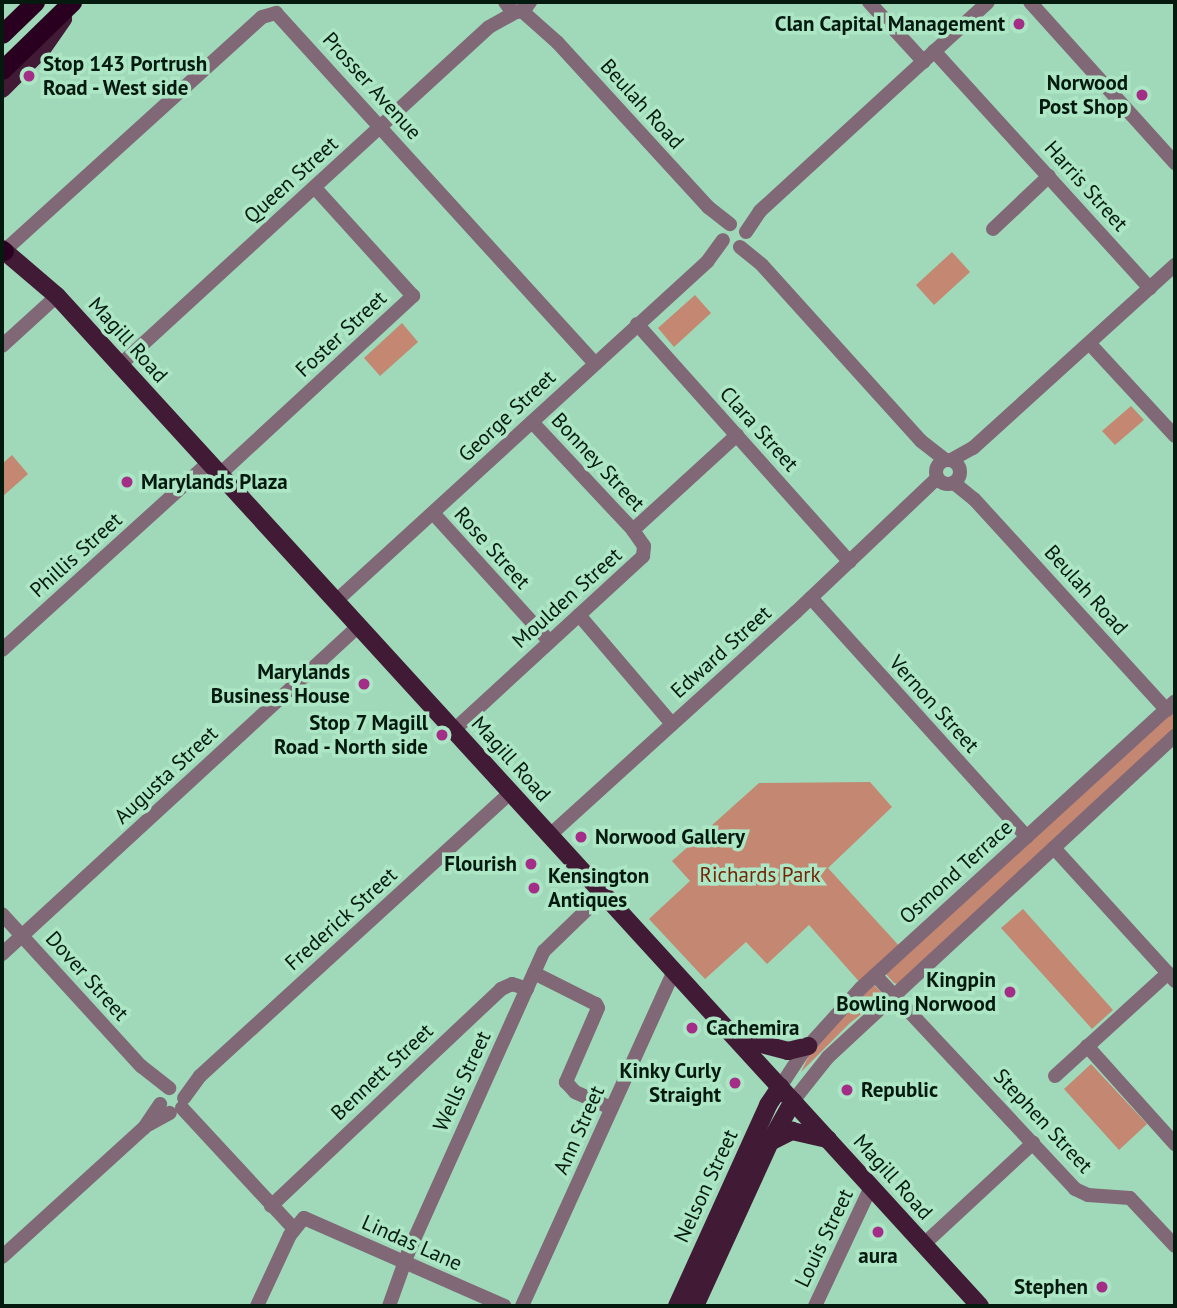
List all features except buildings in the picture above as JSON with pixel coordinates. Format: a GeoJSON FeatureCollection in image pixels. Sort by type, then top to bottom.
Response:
{"type":"FeatureCollection","features":[{"type":"Feature","properties":{"kind":"highway"},"geometry":{"type":"LineString","coordinates":[[2,70],[74,2]]}},
{"type":"Feature","properties":{"kind":"highway"},"geometry":{"type":"LineString","coordinates":[[2,34],[29,4]]}},
{"type":"Feature","properties":{"kind":"main road"},"geometry":{"type":"LineString","coordinates":[[2,89],[42,49],[74,2]]}},
{"type":"Feature","properties":{"kind":"main road","name":"Magill Road"},"geometry":{"type":"LineString","coordinates":[[3,250],[57,296],[981,1306]]}},
{"type":"Feature","properties":{"kind":"main road"},"geometry":{"type":"LineString","coordinates":[[735,1037],[788,1051],[808,1045]]}},
{"type":"Feature","properties":{"kind":"main road","name":"Nelson Street"},"geometry":{"type":"LineString","coordinates":[[677,1306],[768,1105],[780,1087]]}},
{"type":"Feature","properties":{"kind":"main road","name":"Nelson Street"},"geometry":{"type":"LineString","coordinates":[[695,1306],[771,1142],[793,1101]]}},
{"type":"Feature","properties":{"kind":"main road"},"geometry":{"type":"LineString","coordinates":[[771,1142],[792,1132],[828,1139]]}},
{"type":"Feature","properties":{"kind":"street","name":"Harris Street"},"geometry":{"type":"LineString","coordinates":[[869,2],[929,57],[1049,176],[1150,288]]}},
{"type":"Feature","properties":{"kind":"street","name":"George Street"},"geometry":{"type":"LineString","coordinates":[[336,601],[988,2]]}},
{"type":"Feature","properties":{"kind":"street"},"geometry":{"type":"LineString","coordinates":[[1030,2],[1175,163]]}},
{"type":"Feature","properties":{"kind":"street","name":"Queen Street"},"geometry":{"type":"LineString","coordinates":[[120,365],[489,27],[518,6]]}},
{"type":"Feature","properties":{"kind":"street","name":"Beulah Road"},"geometry":{"type":"LineString","coordinates":[[518,6],[544,29],[762,265],[948,472],[1171,706]]}},
{"type":"Feature","properties":{"kind":"street","name":"Prosser Avenue"},"geometry":{"type":"LineString","coordinates":[[3,250],[266,15],[279,15],[595,363]]}},
{"type":"Feature","properties":{"kind":"street"},"geometry":{"type":"LineString","coordinates":[[993,229],[1049,176]]}},
{"type":"Feature","properties":{"kind":"street","name":"Foster Street"},"geometry":{"type":"LineString","coordinates":[[215,468],[413,296],[314,187]]}},
{"type":"Feature","properties":{"kind":"street","name":"Edward Street"},"geometry":{"type":"LineString","coordinates":[[550,835],[1175,265]]}},
{"type":"Feature","properties":{"kind":"street"},"geometry":{"type":"LineString","coordinates":[[2,346],[57,296]]}},
{"type":"Feature","properties":{"kind":"street","name":"Clara Street"},"geometry":{"type":"LineString","coordinates":[[637,324],[850,562]]}},
{"type":"Feature","properties":{"kind":"street"},"geometry":{"type":"LineString","coordinates":[[1090,344],[1175,436]]}},
{"type":"Feature","properties":{"kind":"street","name":"Bonney Street"},"geometry":{"type":"LineString","coordinates":[[532,422],[633,530]]}},
{"type":"Feature","properties":{"kind":"street","name":"Moulden Street"},"geometry":{"type":"LineString","coordinates":[[454,730],[643,556],[644,546],[633,530],[737,435]]}},
{"type":"Feature","properties":{"kind":"street","name":"Phillis Street"},"geometry":{"type":"LineString","coordinates":[[2,650],[215,468]]}},
{"type":"Feature","properties":{"kind":"street","name":"Rose Street"},"geometry":{"type":"LineString","coordinates":[[433,513],[550,642]]}},
{"type":"Feature","properties":{"kind":"street","name":"Vernon Street"},"geometry":{"type":"LineString","coordinates":[[811,598],[1027,837]]}},
{"type":"Feature","properties":{"kind":"street"},"geometry":{"type":"LineString","coordinates":[[579,615],[672,724]]}},
{"type":"Feature","properties":{"kind":"street","name":"Augusta Street"},"geometry":{"type":"LineString","coordinates":[[2,954],[359,626]]}},
{"type":"Feature","properties":{"kind":"street","name":"Osmond Terrace"},"geometry":{"type":"LineString","coordinates":[[780,1087],[808,1045],[875,975],[1171,706]]}},
{"type":"Feature","properties":{"kind":"street"},"geometry":{"type":"LineString","coordinates":[[793,1101],[828,1057],[1175,736]]}},
{"type":"Feature","properties":{"kind":"street","name":"Frederick Street"},"geometry":{"type":"LineString","coordinates":[[2,1257],[511,792]]}},
{"type":"Feature","properties":{"kind":"street"},"geometry":{"type":"LineString","coordinates":[[1054,848],[1171,977],[1055,1076]]}},
{"type":"Feature","properties":{"kind":"street","name":"Wells Street"},"geometry":{"type":"LineString","coordinates":[[389,1306],[405,1264],[548,944],[603,894]]}},
{"type":"Feature","properties":{"kind":"street","name":"Dover Street"},"geometry":{"type":"LineString","coordinates":[[2,914],[271,1206],[299,1223]]}},
{"type":"Feature","properties":{"kind":"street","name":"Ann Street"},"geometry":{"type":"LineString","coordinates":[[522,1306],[674,971]]}},
{"type":"Feature","properties":{"kind":"street"},"geometry":{"type":"LineString","coordinates":[[534,973],[596,1004],[598,1008],[566,1082],[575,1092],[611,1108]]}},
{"type":"Feature","properties":{"kind":"street","name":"Stephen Street"},"geometry":{"type":"LineString","coordinates":[[875,975],[1075,1189],[1088,1195],[1130,1198],[1175,1245]]}},
{"type":"Feature","properties":{"kind":"street","name":"Bennett Street"},"geometry":{"type":"LineString","coordinates":[[271,1206],[501,989],[512,984],[527,989]]}},
{"type":"Feature","properties":{"kind":"street"},"geometry":{"type":"LineString","coordinates":[[1087,1046],[1175,1144]]}},
{"type":"Feature","properties":{"kind":"street"},"geometry":{"type":"LineString","coordinates":[[924,1244],[1033,1143]]}},
{"type":"Feature","properties":{"kind":"street","name":"Louis Street"},"geometry":{"type":"LineString","coordinates":[[814,1306],[872,1187]]}},
{"type":"Feature","properties":{"kind":"street"},"geometry":{"type":"LineString","coordinates":[[257,1306],[299,1223]]}},
{"type":"Feature","properties":{"kind":"street","name":"Lindas Lane"},"geometry":{"type":"LineString","coordinates":[[299,1223],[504,1306]]}},
{"type":"Feature","properties":{"kind":"green space"},"geometry":{"type":"Polygon","coordinates":[[[952,252],[970,272],[934,305],[916,285],[952,252]]]}},
{"type":"Feature","properties":{"kind":"green space"},"geometry":{"type":"Polygon","coordinates":[[[695,295],[711,313],[674,347],[658,328],[695,295]]]}},
{"type":"Feature","properties":{"kind":"green space"},"geometry":{"type":"Polygon","coordinates":[[[402,323],[418,342],[380,376],[364,358],[402,323]]]}},
{"type":"Feature","properties":{"kind":"green space"},"geometry":{"type":"Polygon","coordinates":[[[1131,406],[1144,420],[1115,445],[1102,431],[1131,406]]]}},
{"type":"Feature","properties":{"kind":"green space"},"geometry":{"type":"Polygon","coordinates":[[[12,455],[28,474],[2,497],[2,464],[12,455]]]}},
{"type":"Feature","properties":{"kind":"green space"},"geometry":{"type":"Polygon","coordinates":[[[1175,708],[1175,731],[898,984],[894,983],[886,974],[1175,708]]]}},
{"type":"Feature","properties":{"kind":"green space","name":"Richards Park"},"geometry":{"type":"Polygon","coordinates":[[[870,782],[892,807],[828,868],[902,949],[863,986],[809,925],[767,964],[746,942],[705,979],[649,919],[690,881],[672,861],[759,783],[870,782]]]}},
{"type":"Feature","properties":{"kind":"green space"},"geometry":{"type":"Polygon","coordinates":[[[1023,909],[1113,1010],[1092,1029],[1001,928],[1023,909]]]}},
{"type":"Feature","properties":{"kind":"green space"},"geometry":{"type":"Polygon","coordinates":[[[874,985],[883,994],[882,998],[850,1023],[801,1072],[812,1049],[835,1022],[874,985]]]}},
{"type":"Feature","properties":{"kind":"green space"},"geometry":{"type":"Polygon","coordinates":[[[1091,1064],[1147,1124],[1119,1150],[1064,1089],[1091,1064]]]}},
{"type":"Feature","properties":{"kind":"place","name":"Clan Capital Management"},"geometry":{"type":"Point","coordinates":[1019,24]}},
{"type":"Feature","properties":{"kind":"place","name":"Stop 143 Portrush Road - West side"},"geometry":{"type":"Point","coordinates":[29,76]}},
{"type":"Feature","properties":{"kind":"place","name":"Norwood Post Shop"},"geometry":{"type":"Point","coordinates":[1142,95]}},
{"type":"Feature","properties":{"kind":"place","name":"Marylands Plaza"},"geometry":{"type":"Point","coordinates":[127,482]}},
{"type":"Feature","properties":{"kind":"place","name":"Marylands Business House"},"geometry":{"type":"Point","coordinates":[364,684]}},
{"type":"Feature","properties":{"kind":"place","name":"Stop 7 Magill Road - North side"},"geometry":{"type":"Point","coordinates":[442,735]}},
{"type":"Feature","properties":{"kind":"place","name":"Norwood Gallery"},"geometry":{"type":"Point","coordinates":[581,837]}},
{"type":"Feature","properties":{"kind":"place","name":"Flourish"},"geometry":{"type":"Point","coordinates":[531,864]}},
{"type":"Feature","properties":{"kind":"place","name":"Kensington Antiques"},"geometry":{"type":"Point","coordinates":[534,888]}},
{"type":"Feature","properties":{"kind":"place","name":"Kingpin Bowling Norwood"},"geometry":{"type":"Point","coordinates":[1010,992]}},
{"type":"Feature","properties":{"kind":"place","name":"Cachemira"},"geometry":{"type":"Point","coordinates":[692,1028]}},
{"type":"Feature","properties":{"kind":"place","name":"Kinky Curly Straight"},"geometry":{"type":"Point","coordinates":[735,1083]}},
{"type":"Feature","properties":{"kind":"place","name":"Republic"},"geometry":{"type":"Point","coordinates":[847,1090]}},
{"type":"Feature","properties":{"kind":"place","name":"aura"},"geometry":{"type":"Point","coordinates":[878,1232]}},
{"type":"Feature","properties":{"kind":"place","name":"Stephen"},"geometry":{"type":"Point","coordinates":[1102,1287]}}]}
